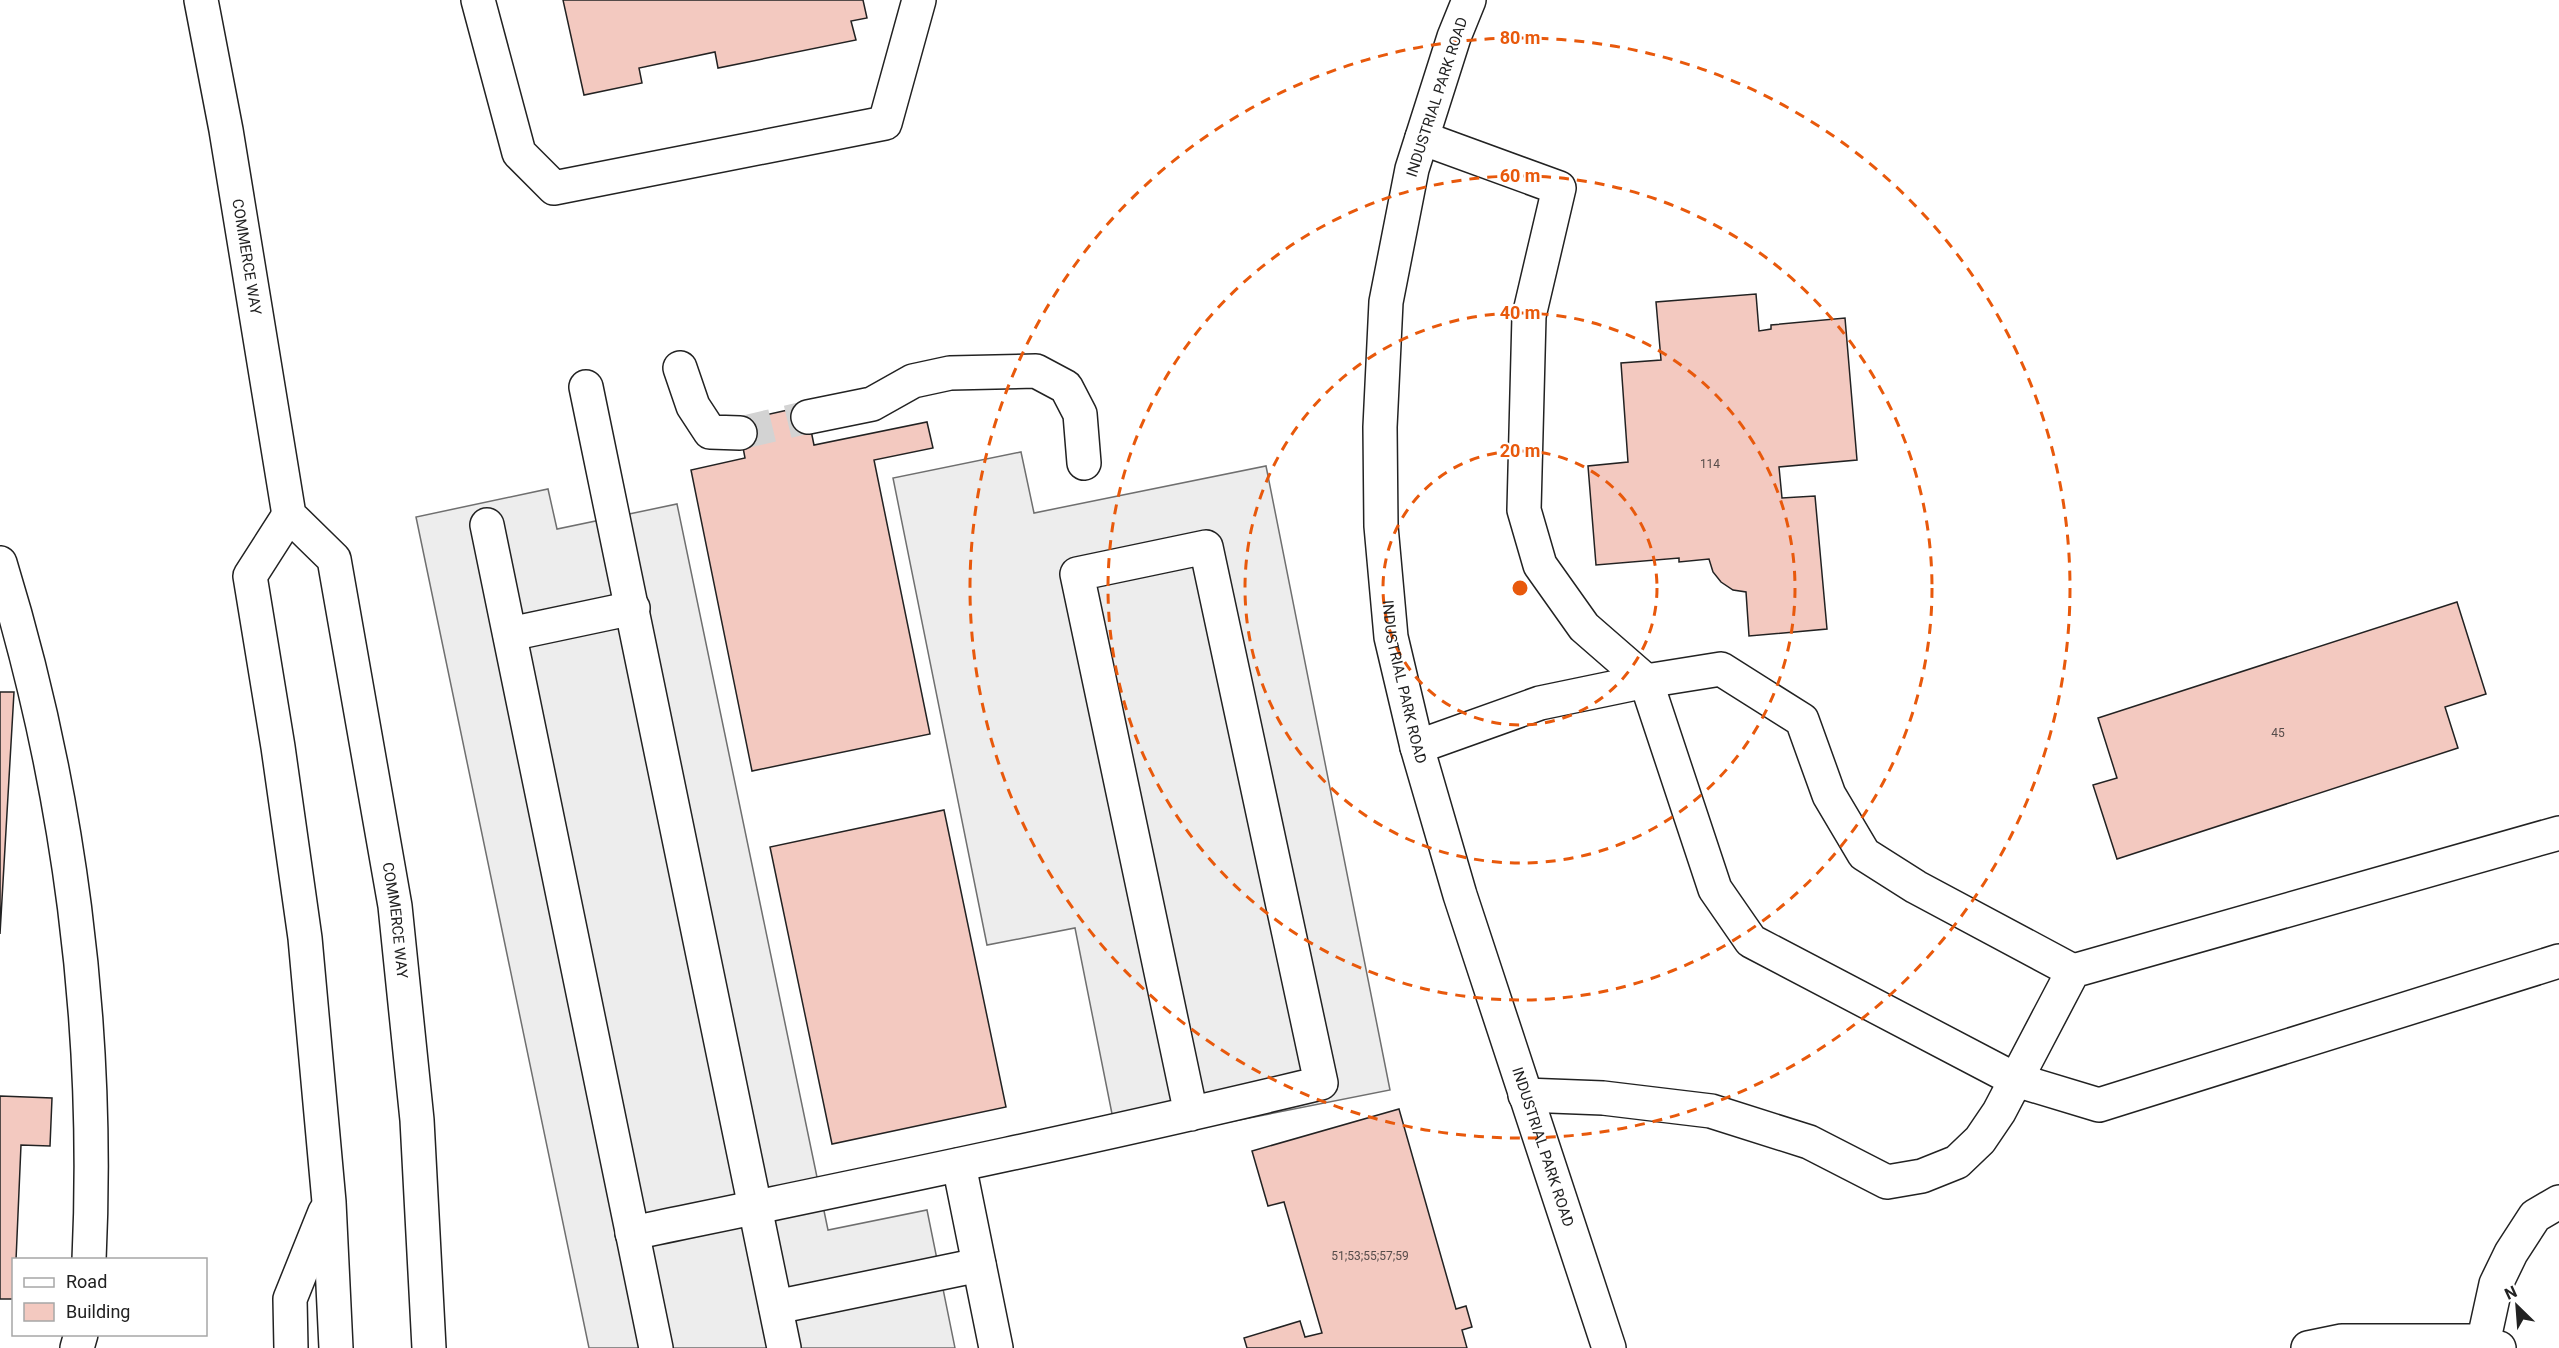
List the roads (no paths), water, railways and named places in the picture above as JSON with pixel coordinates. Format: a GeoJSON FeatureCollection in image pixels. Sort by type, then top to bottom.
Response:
{"type":"FeatureCollection","features":[{"type":"Feature","properties":{"kind":"main road","name":"COMMERCE WAY"},"geometry":{"type":"LineString","coordinates":[[201,0],[226,130],[289,515],[334,559],[395,906],[417,1120],[429,1348]]}},
{"type":"Feature","properties":{"kind":"main road"},"geometry":{"type":"LineString","coordinates":[[478,0],[519,153],[554,188],[885,123],[919,0]]}},
{"type":"Feature","properties":{"kind":"main road","name":"INDUSTRIAL PARK ROAD"},"geometry":{"type":"LineString","coordinates":[[1470,0],[1454,37],[1412,169],[1386,302],[1380,428],[1382,526],[1390,637],[1417,747],[1460,894],[1609,1348]]}},
{"type":"Feature","properties":{"kind":"main road"},"geometry":{"type":"LineString","coordinates":[[1422,138],[1559,188],[1529,316],[1524,510],[1540,565],[1584,627],[1646,681],[1715,889],[1751,941],[2016,1080],[2099,1105],[2559,961]]}},
{"type":"Feature","properties":{"kind":"main road"},"geometry":{"type":"LineString","coordinates":[[680,368],[693,406],[731,438]]}},
{"type":"Feature","properties":{"kind":"main road"},"geometry":{"type":"LineString","coordinates":[[810,427],[838,429],[872,404],[913,381],[950,373],[1036,371],[1066,387],[1080,414],[1084,463]]}},
{"type":"Feature","properties":{"kind":"main road"},"geometry":{"type":"LineString","coordinates":[[586,387],[784,1348]]}},
{"type":"Feature","properties":{"kind":"main road"},"geometry":{"type":"LineString","coordinates":[[289,515],[250,576],[278,747],[305,938],[329,1202],[336,1348]]}},
{"type":"Feature","properties":{"kind":"main road"},"geometry":{"type":"LineString","coordinates":[[487,525],[656,1348]]}},
{"type":"Feature","properties":{"kind":"main road"},"geometry":{"type":"LineString","coordinates":[[632,1233],[959,1165],[1191,1114],[1321,1083],[1206,547],[1077,574],[1191,1114]]}},
{"type":"Feature","properties":{"kind":"main road"},"geometry":{"type":"LineString","coordinates":[[0,563],[31,669],[59,806],[83,982],[90,1080],[89,1258]]}},
{"type":"Feature","properties":{"kind":"main road"},"geometry":{"type":"LineString","coordinates":[[510,634],[633,608]]}},
{"type":"Feature","properties":{"kind":"main road"},"geometry":{"type":"LineString","coordinates":[[1417,747],[1540,703],[1646,681],[1721,669],[1802,720],[1829,795],[1864,854],[1916,887],[2073,971],[2559,833]]}},
{"type":"Feature","properties":{"kind":"main road"},"geometry":{"type":"LineString","coordinates":[[1525,1095],[1603,1098],[1711,1111],[1809,1142],[1887,1182],[1922,1176],[1957,1162],[1980,1140],[1999,1112],[2073,971]]}},
{"type":"Feature","properties":{"kind":"main road"},"geometry":{"type":"LineString","coordinates":[[959,1165],[996,1348]]}},
{"type":"Feature","properties":{"kind":"main road"},"geometry":{"type":"LineString","coordinates":[[291,1348],[290,1299],[329,1202]]}},
{"type":"Feature","properties":{"kind":"main road"},"geometry":{"type":"LineString","coordinates":[[2308,1348],[2342,1341],[2471,1341],[2488,1347],[2496,1284],[2511,1252],[2535,1216],[2559,1202]]}},
{"type":"Feature","properties":{"kind":"main road"},"geometry":{"type":"LineString","coordinates":[[776,1307],[979,1265]]}},
{"type":"Feature","properties":{"kind":"tunnel"},"geometry":{"type":"LineString","coordinates":[[740,433],[808,417]]}}]}
